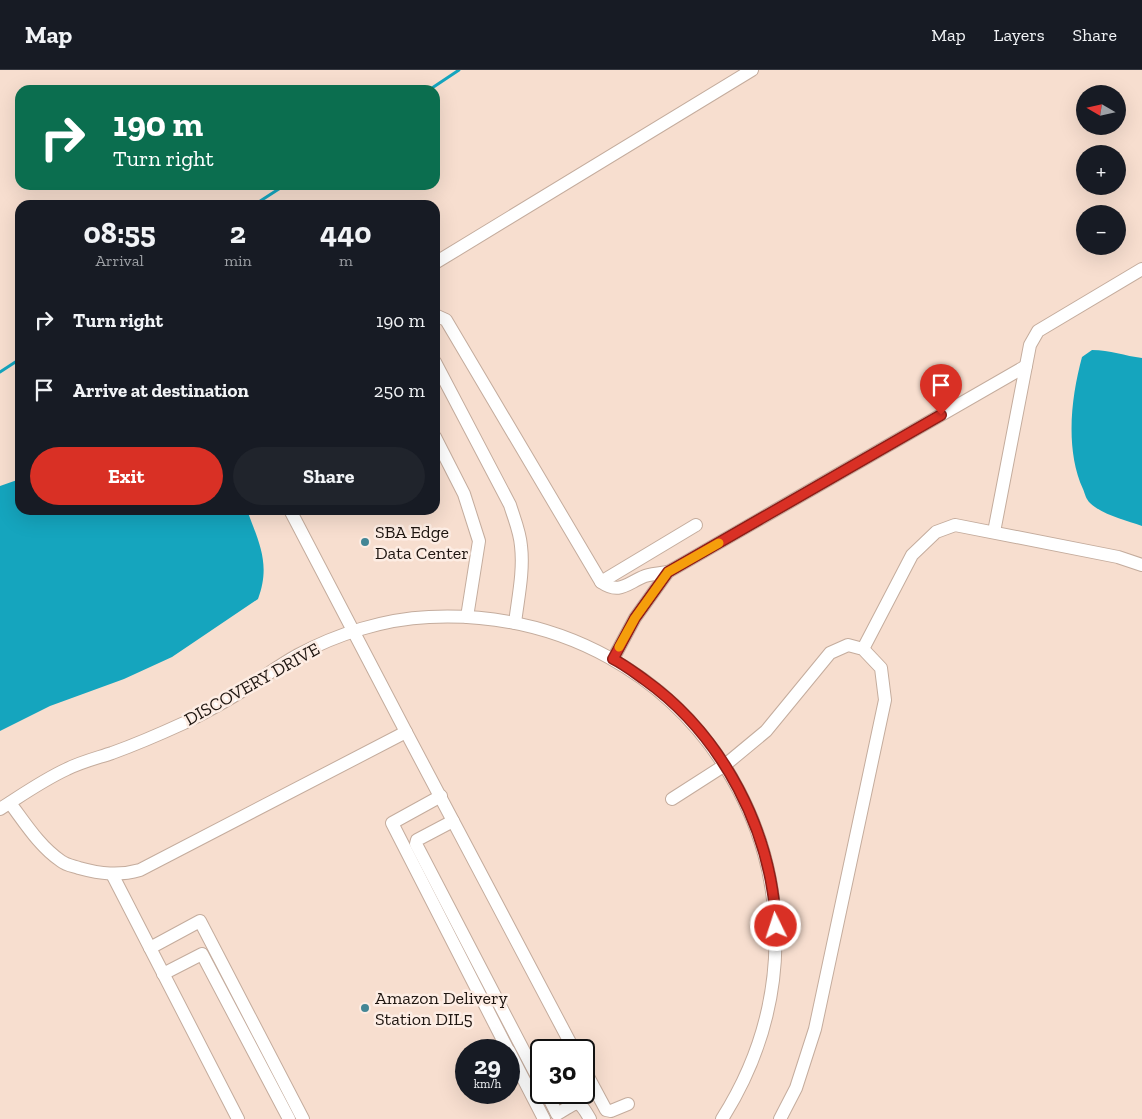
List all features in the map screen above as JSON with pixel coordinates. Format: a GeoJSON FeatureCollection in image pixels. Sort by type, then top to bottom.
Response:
{"type":"FeatureCollection","features":[{"type":"Feature","properties":{"kind":"street"},"geometry":{"type":"LineString","coordinates":[[440,260],[752,70]]}},
{"type":"Feature","properties":{"kind":"street"},"geometry":{"type":"LineString","coordinates":[[994,532],[1030,345],[1038,331],[1142,269]]}},
{"type":"Feature","properties":{"kind":"street"},"geometry":{"type":"LineString","coordinates":[[440,317],[446,320],[602,582],[608,587],[622,588],[646,576],[668,572],[1026,366]]}},
{"type":"Feature","properties":{"kind":"street"},"geometry":{"type":"LineString","coordinates":[[440,372],[510,505],[518,527],[522,545],[522,564],[515,623]]}},
{"type":"Feature","properties":{"kind":"street"},"geometry":{"type":"LineString","coordinates":[[440,447],[464,494],[479,541],[467,617]]}},
{"type":"Feature","properties":{"kind":"street"},"geometry":{"type":"LineString","coordinates":[[293,515],[568,1039]]}},
{"type":"Feature","properties":{"kind":"street"},"geometry":{"type":"LineString","coordinates":[[602,582],[696,525]]}},
{"type":"Feature","properties":{"kind":"street"},"geometry":{"type":"LineString","coordinates":[[863,649],[912,555],[936,532],[955,525],[1118,556],[1142,565]]}},
{"type":"Feature","properties":{"kind":"street"},"geometry":{"type":"LineString","coordinates":[[613,659],[635,618],[668,572]]}},
{"type":"Feature","properties":{"kind":"street","name":"DISCOVERY DRIVE"},"geometry":{"type":"LineString","coordinates":[[5,806],[31,788],[68,768],[149,739],[187,721],[230,698],[297,656],[331,640],[355,632],[402,620],[428,617],[467,617],[533,626],[589,646],[623,664],[674,703],[715,750],[746,804],[760,840],[772,886],[776,941],[774,979],[766,1022],[756,1051],[744,1080],[722,1119]]}},
{"type":"Feature","properties":{"kind":"street"},"geometry":{"type":"LineString","coordinates":[[672,799],[725,766],[766,731],[830,653],[848,646],[863,649],[881,668],[884,700],[815,1029],[796,1088],[780,1119]]}},
{"type":"Feature","properties":{"kind":"street"},"geometry":{"type":"LineString","coordinates":[[5,806],[62,862],[99,873],[112,874],[140,870],[406,732]]}},
{"type":"Feature","properties":{"kind":"street"},"geometry":{"type":"LineString","coordinates":[[441,796],[392,823],[503,1039]]}},
{"type":"Feature","properties":{"kind":"street"},"geometry":{"type":"LineString","coordinates":[[453,821],[418,840],[416,845],[530,1063]]}},
{"type":"Feature","properties":{"kind":"street"},"geometry":{"type":"LineString","coordinates":[[112,874],[238,1119]]}},
{"type":"Feature","properties":{"kind":"street"},"geometry":{"type":"LineString","coordinates":[[150,948],[200,921],[303,1119]]}},
{"type":"Feature","properties":{"kind":"street"},"geometry":{"type":"LineString","coordinates":[[163,974],[202,954],[289,1119]]}},
{"type":"Feature","properties":{"kind":"street"},"geometry":{"type":"LineString","coordinates":[[520,1072],[544,1119]]}},
{"type":"Feature","properties":{"kind":"street"},"geometry":{"type":"LineString","coordinates":[[595,1090],[604,1108],[612,1115],[628,1104]]}},
{"type":"Feature","properties":{"kind":"street"},"geometry":{"type":"LineString","coordinates":[[552,1104],[557,1114],[575,1104]]}},
{"type":"Feature","properties":{"kind":"street"},"geometry":{"type":"LineString","coordinates":[[580,1104],[590,1119]]}},
{"type":"Feature","properties":{"kind":"water"},"geometry":{"type":"Polygon","coordinates":[[[1092,350],[1142,358],[1142,526],[1108,514],[1090,503],[1077,474],[1072,440],[1075,389],[1082,357],[1092,350]]]}},
{"type":"Feature","properties":{"kind":"water"},"geometry":{"type":"Polygon","coordinates":[[[15,481],[15,515],[249,515],[262,554],[263,575],[258,599],[172,657],[124,679],[50,706],[0,731],[0,486],[15,481]]]}},
{"type":"Feature","properties":{"kind":"waterway"},"geometry":{"type":"LineString","coordinates":[[436,85],[459,70]]}},
{"type":"Feature","properties":{"kind":"waterway"},"geometry":{"type":"LineString","coordinates":[[262,200],[277,190]]}},
{"type":"Feature","properties":{"kind":"waterway"},"geometry":{"type":"LineString","coordinates":[[0,372],[15,362]]}},
{"type":"Feature","properties":{"kind":"slow traffic"},"geometry":{"type":"LineString","coordinates":[[619,647],[635,618],[668,572],[719,543]]}},
{"type":"Feature","properties":{"kind":"place","name":"SBA Edge Data Center"},"geometry":{"type":"Point","coordinates":[365,542]}},
{"type":"Feature","properties":{"kind":"place","name":"Amazon Delivery Station DIL5"},"geometry":{"type":"Point","coordinates":[365,1008]}},
{"type":"Feature","properties":{"kind":"route"},"geometry":{"type":"LineString","coordinates":[[776,926],[772,886],[760,840],[746,804],[725,766],[715,750],[674,703],[623,664],[613,659],[635,618],[668,572],[941,415]]}}]}
